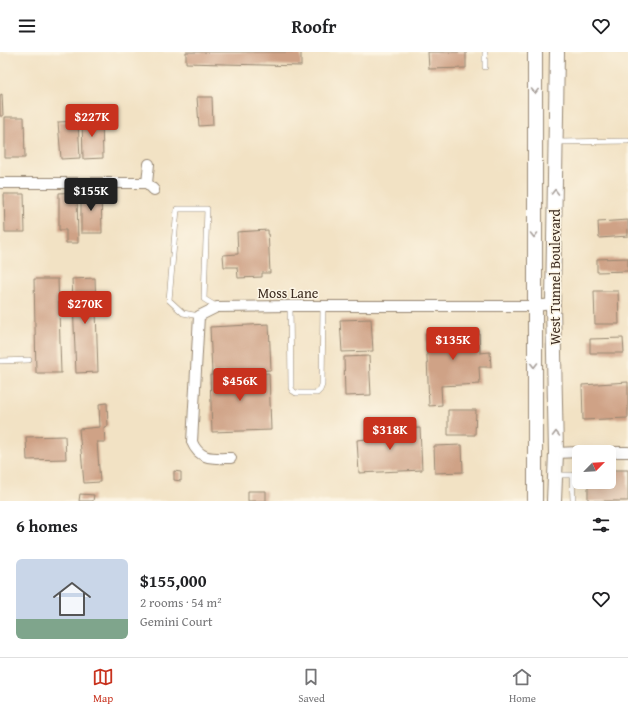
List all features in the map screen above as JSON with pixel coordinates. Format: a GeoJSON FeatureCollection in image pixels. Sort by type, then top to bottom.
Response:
{"type":"FeatureCollection","features":[{"type":"Feature","properties":{"kind":"main road","name":"West Tunnel Boulevard"},"geometry":{"type":"LineString","coordinates":[[535,52],[535,501]]}},
{"type":"Feature","properties":{"kind":"main road","name":"West Tunnel Boulevard"},"geometry":{"type":"LineString","coordinates":[[554,501],[556,452],[553,304],[557,52]]}},
{"type":"Feature","properties":{"kind":"street"},"geometry":{"type":"LineString","coordinates":[[147,183],[149,164]]}},
{"type":"Feature","properties":{"kind":"street"},"geometry":{"type":"LineString","coordinates":[[0,183],[147,183],[154,190]]}},
{"type":"Feature","properties":{"kind":"street","name":"Moss Lane"},"geometry":{"type":"LineString","coordinates":[[199,316],[217,307],[534,306],[553,304]]}},
{"type":"Feature","properties":{"kind":"street"},"geometry":{"type":"LineString","coordinates":[[199,316],[192,442],[195,450],[203,456],[211,458],[231,458]]}},
{"type":"Feature","properties":{"kind":"street"},"geometry":{"type":"LineString","coordinates":[[556,452],[572,452]]}},
{"type":"Feature","properties":{"kind":"street"},"geometry":{"type":"LineString","coordinates":[[616,452],[628,452]]}},
{"type":"Feature","properties":{"kind":"lane"},"geometry":{"type":"LineString","coordinates":[[485,52],[485,67]]}},
{"type":"Feature","properties":{"kind":"lane"},"geometry":{"type":"LineString","coordinates":[[556,142],[628,141]]}},
{"type":"Feature","properties":{"kind":"lane"},"geometry":{"type":"LineString","coordinates":[[199,316],[183,313],[169,300],[177,210],[207,209],[204,298],[217,307]]}},
{"type":"Feature","properties":{"kind":"lane"},"geometry":{"type":"LineString","coordinates":[[290,306],[291,388],[296,393],[317,392],[320,390],[322,385],[323,306]]}},
{"type":"Feature","properties":{"kind":"lane"},"geometry":{"type":"LineString","coordinates":[[0,361],[29,360]]}},
{"type":"Feature","properties":{"kind":"lane"},"geometry":{"type":"LineString","coordinates":[[556,475],[572,475],[573,501]]}},
{"type":"Feature","properties":{"kind":"building"},"geometry":{"type":"Polygon","coordinates":[[[186,52],[301,52],[301,66],[186,63],[186,52]]]}},
{"type":"Feature","properties":{"kind":"building"},"geometry":{"type":"Polygon","coordinates":[[[428,52],[466,52],[466,68],[429,69],[428,52]]]}},
{"type":"Feature","properties":{"kind":"building"},"geometry":{"type":"Polygon","coordinates":[[[2,94],[3,116],[0,116],[0,95],[2,94]]]}},
{"type":"Feature","properties":{"kind":"building"},"geometry":{"type":"Polygon","coordinates":[[[197,97],[212,97],[213,125],[199,126],[197,97]]]}},
{"type":"Feature","properties":{"kind":"building"},"geometry":{"type":"Polygon","coordinates":[[[5,117],[24,117],[25,158],[5,158],[5,117]]]}},
{"type":"Feature","properties":{"kind":"building"},"geometry":{"type":"Polygon","coordinates":[[[102,117],[103,158],[83,159],[82,118],[102,117]]]}},
{"type":"Feature","properties":{"kind":"building"},"geometry":{"type":"Polygon","coordinates":[[[78,121],[80,158],[61,159],[58,122],[78,121]]]}},
{"type":"Feature","properties":{"kind":"building"},"geometry":{"type":"Polygon","coordinates":[[[81,190],[101,190],[102,233],[81,233],[81,190]]]}},
{"type":"Feature","properties":{"kind":"building"},"geometry":{"type":"Polygon","coordinates":[[[77,192],[78,243],[66,243],[66,230],[59,230],[59,193],[77,192]]]}},
{"type":"Feature","properties":{"kind":"building"},"geometry":{"type":"Polygon","coordinates":[[[4,194],[24,194],[25,232],[5,232],[4,194]]]}},
{"type":"Feature","properties":{"kind":"building"},"geometry":{"type":"Polygon","coordinates":[[[628,220],[628,236],[599,238],[598,222],[628,220]]]}},
{"type":"Feature","properties":{"kind":"building"},"geometry":{"type":"Polygon","coordinates":[[[268,230],[270,273],[262,273],[262,277],[238,278],[237,267],[224,267],[223,255],[238,254],[237,232],[268,230]]]}},
{"type":"Feature","properties":{"kind":"building"},"geometry":{"type":"Polygon","coordinates":[[[628,258],[628,271],[597,272],[597,259],[628,258]]]}},
{"type":"Feature","properties":{"kind":"building"},"geometry":{"type":"Polygon","coordinates":[[[95,278],[98,372],[76,373],[72,279],[95,278]]]}},
{"type":"Feature","properties":{"kind":"building"},"geometry":{"type":"Polygon","coordinates":[[[34,279],[58,279],[61,373],[36,373],[34,279]]]}},
{"type":"Feature","properties":{"kind":"building"},"geometry":{"type":"Polygon","coordinates":[[[594,291],[618,291],[619,324],[595,324],[594,291]]]}},
{"type":"Feature","properties":{"kind":"building"},"geometry":{"type":"Polygon","coordinates":[[[371,319],[373,351],[342,352],[340,320],[371,319]]]}},
{"type":"Feature","properties":{"kind":"building"},"geometry":{"type":"Polygon","coordinates":[[[269,324],[271,370],[212,373],[210,327],[269,324]]]}},
{"type":"Feature","properties":{"kind":"building"},"geometry":{"type":"Polygon","coordinates":[[[479,330],[480,353],[490,352],[491,367],[479,367],[480,384],[441,386],[442,405],[429,406],[426,333],[479,330]]]}},
{"type":"Feature","properties":{"kind":"building"},"geometry":{"type":"Polygon","coordinates":[[[623,338],[624,353],[590,353],[590,339],[623,338]]]}},
{"type":"Feature","properties":{"kind":"building"},"geometry":{"type":"Polygon","coordinates":[[[369,356],[371,395],[345,396],[344,357],[369,356]]]}},
{"type":"Feature","properties":{"kind":"building"},"geometry":{"type":"Polygon","coordinates":[[[269,373],[271,430],[212,432],[210,375],[269,373]]]}},
{"type":"Feature","properties":{"kind":"building"},"geometry":{"type":"Polygon","coordinates":[[[628,382],[628,418],[583,420],[582,385],[628,382]]]}},
{"type":"Feature","properties":{"kind":"building"},"geometry":{"type":"Polygon","coordinates":[[[107,403],[108,426],[104,427],[105,442],[97,442],[100,482],[84,483],[79,429],[100,427],[99,404],[107,403]]]}},
{"type":"Feature","properties":{"kind":"building"},"geometry":{"type":"Polygon","coordinates":[[[448,410],[476,410],[475,435],[448,435],[448,410]]]}},
{"type":"Feature","properties":{"kind":"building"},"geometry":{"type":"Polygon","coordinates":[[[420,428],[422,470],[359,473],[357,440],[367,439],[367,430],[420,428]]]}},
{"type":"Feature","properties":{"kind":"building"},"geometry":{"type":"Polygon","coordinates":[[[65,436],[66,459],[27,460],[26,437],[65,436]]]}},
{"type":"Feature","properties":{"kind":"building"},"geometry":{"type":"Polygon","coordinates":[[[462,445],[463,472],[435,473],[434,446],[462,445]]]}},
{"type":"Feature","properties":{"kind":"building"},"geometry":{"type":"Polygon","coordinates":[[[616,470],[628,470],[628,501],[588,501],[588,489],[616,489],[616,470]]]}},
{"type":"Feature","properties":{"kind":"building"},"geometry":{"type":"Polygon","coordinates":[[[174,471],[181,472],[181,481],[174,480],[174,471]]]}},
{"type":"Feature","properties":{"kind":"building"},"geometry":{"type":"Polygon","coordinates":[[[248,491],[266,491],[266,501],[248,501],[248,491]]]}},
{"type":"Feature","properties":{"kind":"building"},"geometry":{"type":"Polygon","coordinates":[[[80,494],[94,495],[93,501],[79,501],[80,494]]]}}]}
